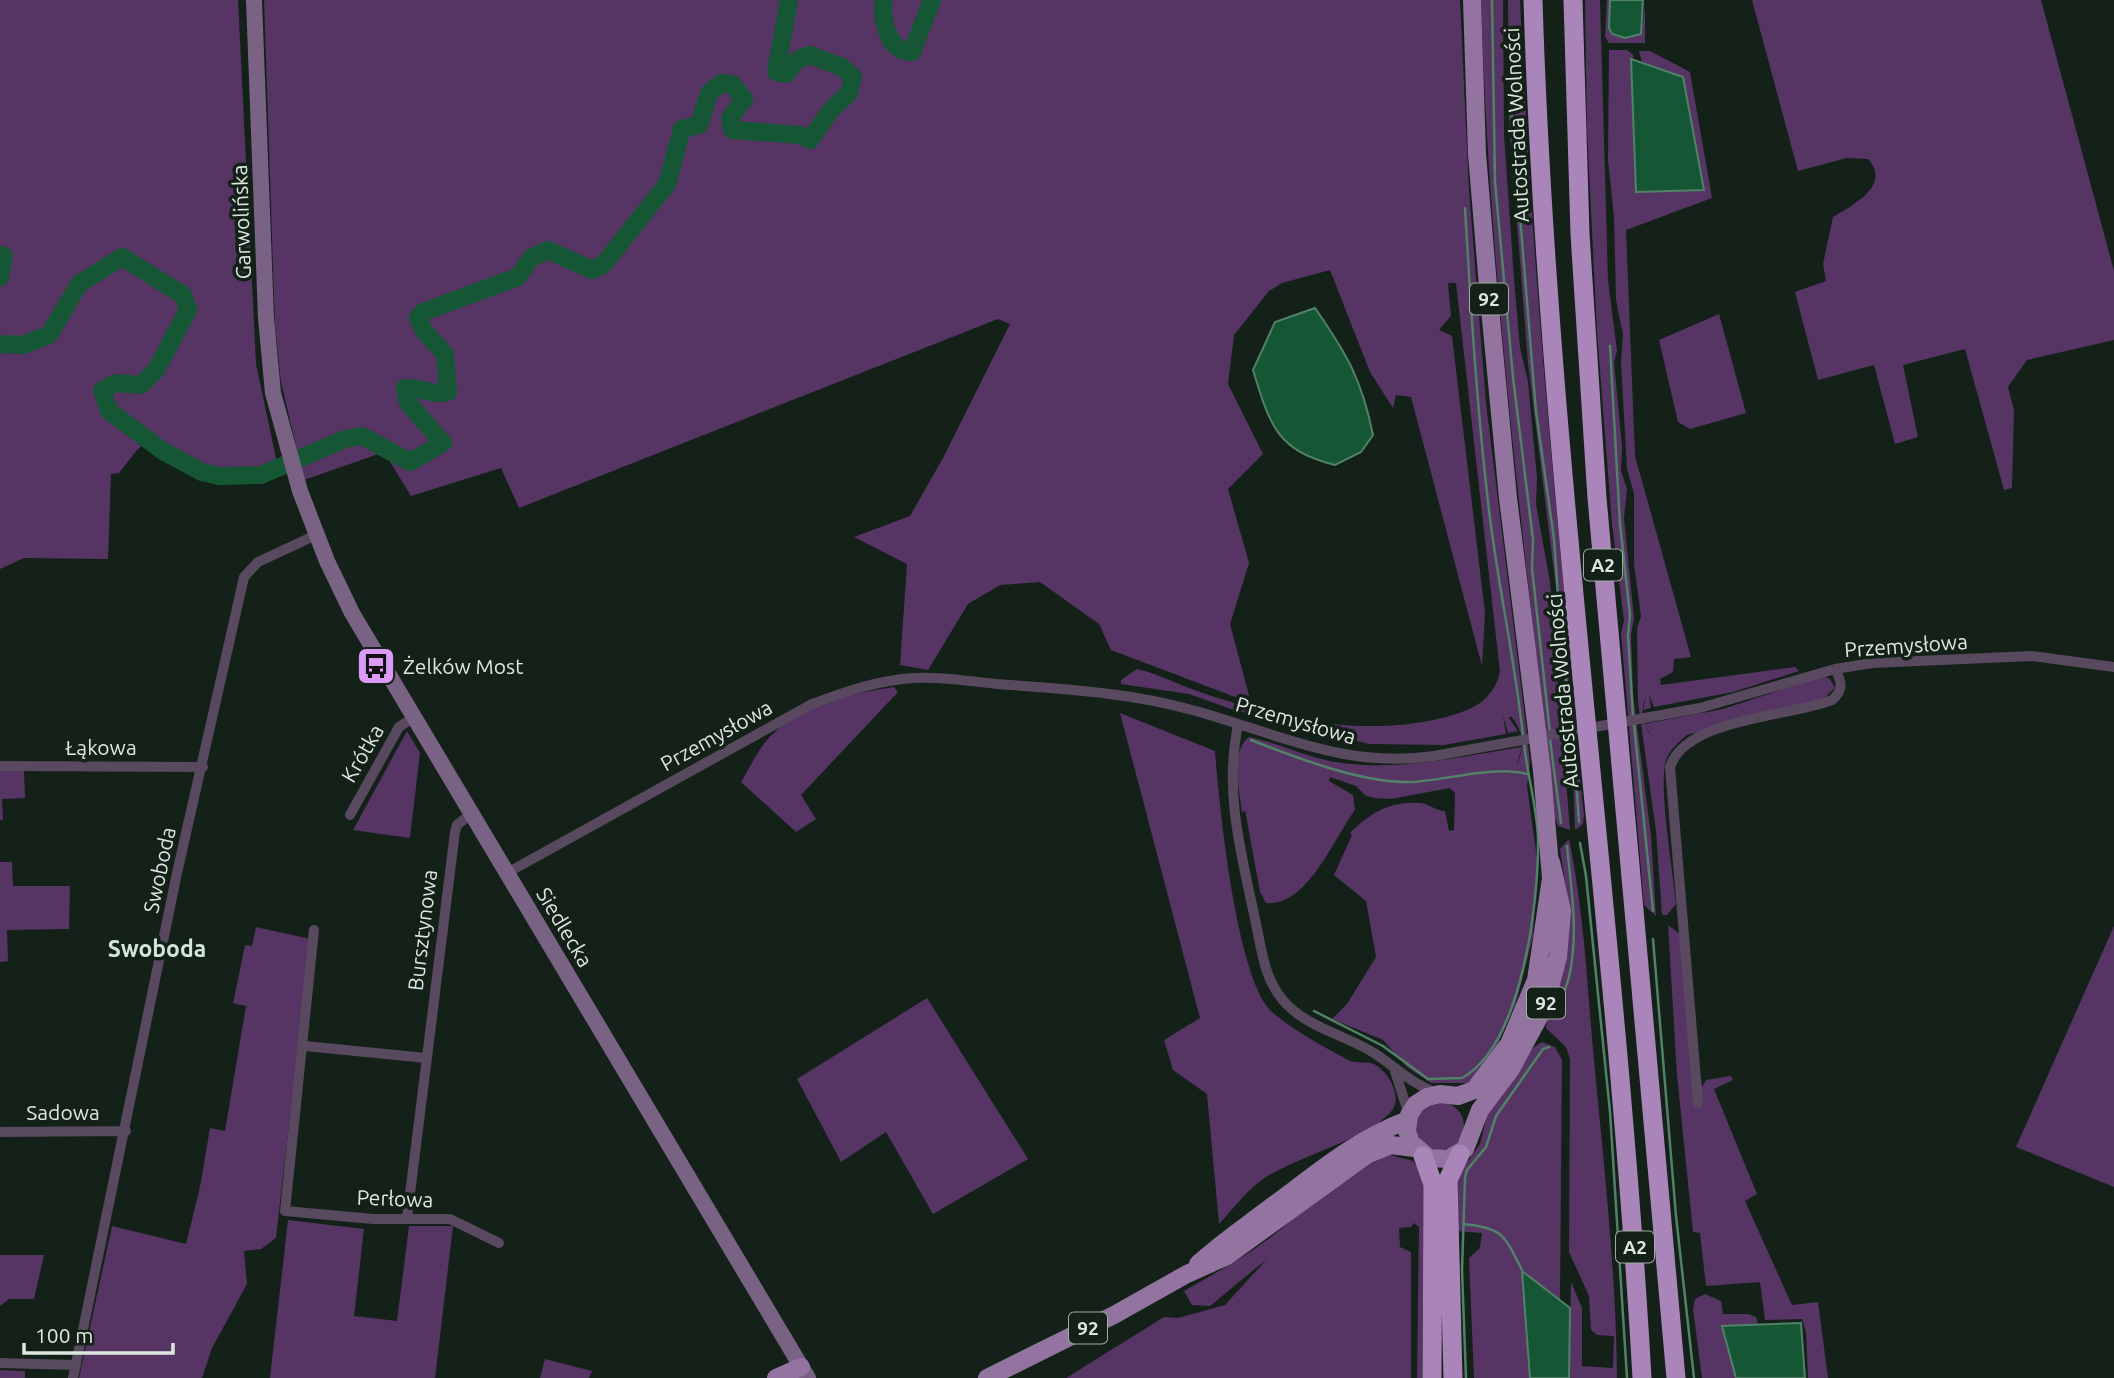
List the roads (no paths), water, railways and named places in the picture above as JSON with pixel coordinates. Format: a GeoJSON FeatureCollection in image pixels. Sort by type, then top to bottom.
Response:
{"type":"FeatureCollection","features":[{"type":"Feature","properties":{"kind":"highway","name":"Autostrada Wolności"},"geometry":{"type":"LineString","coordinates":[[1533,0],[1538,138],[1554,354],[1633,1217],[1642,1378]]}},
{"type":"Feature","properties":{"kind":"highway","name":"A2"},"geometry":{"type":"LineString","coordinates":[[1573,0],[1579,209],[1596,485],[1676,1378]]}},
{"type":"Feature","properties":{"kind":"highway"},"geometry":{"type":"LineString","coordinates":[[1419,1152],[1433,1184],[1432,1378]]}},
{"type":"Feature","properties":{"kind":"highway"},"geometry":{"type":"LineString","coordinates":[[1453,1378],[1448,1180],[1460,1154]]}},
{"type":"Feature","properties":{"kind":"main road","name":"Garwolińska"},"geometry":{"type":"LineString","coordinates":[[254,0],[268,358],[285,440],[300,491]]}},
{"type":"Feature","properties":{"kind":"main road","name":"92"},"geometry":{"type":"LineString","coordinates":[[987,1378],[1114,1315],[1187,1273],[1227,1256],[1368,1154],[1391,1145],[1442,1160],[1460,1154],[1470,1142],[1479,1110],[1511,1069],[1545,1006],[1558,957],[1562,911],[1551,862],[1489,298],[1477,154],[1472,0]]}},
{"type":"Feature","properties":{"kind":"main road","name":"Siedlecka"},"geometry":{"type":"LineString","coordinates":[[300,491],[316,535],[352,613],[805,1372]]}},
{"type":"Feature","properties":{"kind":"main road","name":"92"},"geometry":{"type":"LineString","coordinates":[[1187,1273],[1229,1236],[1316,1173],[1384,1128],[1408,1118],[1421,1100],[1469,1093],[1484,1080],[1509,1044],[1524,1013],[1542,951],[1551,862]]}},
{"type":"Feature","properties":{"kind":"main road"},"geometry":{"type":"LineString","coordinates":[[1446,1095],[1470,1112],[1474,1128]]}},
{"type":"Feature","properties":{"kind":"main road"},"geometry":{"type":"LineString","coordinates":[[1408,1118],[1407,1131],[1419,1152]]}},
{"type":"Feature","properties":{"kind":"main road"},"geometry":{"type":"LineString","coordinates":[[776,1378],[805,1372]]}},
{"type":"Feature","properties":{"kind":"street","name":"Swoboda"},"geometry":{"type":"LineString","coordinates":[[73,1378],[177,873],[246,573],[258,562],[316,535]]}},
{"type":"Feature","properties":{"kind":"street","name":"Przemysłowa"},"geometry":{"type":"LineString","coordinates":[[508,873],[810,705],[873,684],[906,678],[1103,692],[1171,704],[1323,751],[1368,760],[1417,758],[1643,718],[1725,702],[1835,669],[1872,663],[2032,656],[2114,667]]}},
{"type":"Feature","properties":{"kind":"street"},"geometry":{"type":"LineString","coordinates":[[1698,1104],[1670,767],[1684,744],[1701,734],[1832,701],[1840,693],[1842,686],[1835,669]]}},
{"type":"Feature","properties":{"kind":"street","name":"Krótka"},"geometry":{"type":"LineString","coordinates":[[350,815],[399,727],[414,717]]}},
{"type":"Feature","properties":{"kind":"street"},"geometry":{"type":"LineString","coordinates":[[1238,724],[1231,769],[1233,818],[1268,978],[1279,997],[1295,1012],[1372,1052],[1414,1084],[1446,1095]]}},
{"type":"Feature","properties":{"kind":"street","name":"Łąkowa"},"geometry":{"type":"LineString","coordinates":[[0,766],[203,767]]}},
{"type":"Feature","properties":{"kind":"street","name":"Bursztynowa"},"geometry":{"type":"LineString","coordinates":[[407,1218],[455,832],[457,825],[472,813]]}},
{"type":"Feature","properties":{"kind":"street"},"geometry":{"type":"LineString","coordinates":[[314,930],[305,1046],[426,1058]]}},
{"type":"Feature","properties":{"kind":"street","name":"Perłowa"},"geometry":{"type":"LineString","coordinates":[[305,1046],[285,1211],[373,1219],[450,1219],[499,1243]]}},
{"type":"Feature","properties":{"kind":"street"},"geometry":{"type":"LineString","coordinates":[[1393,1069],[1408,1118]]}},
{"type":"Feature","properties":{"kind":"street","name":"Sadowa"},"geometry":{"type":"LineString","coordinates":[[0,1132],[126,1131]]}},
{"type":"Feature","properties":{"kind":"street"},"geometry":{"type":"LineString","coordinates":[[0,1363],[76,1365]]}},
{"type":"Feature","properties":{"kind":"waterway"},"geometry":{"type":"LineString","coordinates":[[0,344],[23,345],[49,335],[79,284],[122,257],[183,295],[188,310],[156,370],[141,385],[116,383],[102,390],[109,411],[163,451],[202,472],[219,476],[261,475],[345,439],[362,436],[410,462],[443,443],[408,403],[405,388],[448,392],[445,354],[424,331],[418,318],[423,312],[518,277],[531,258],[548,250],[592,270],[603,265],[667,184],[682,129],[699,125],[709,93],[721,83],[732,84],[744,99],[730,118],[732,130],[800,135],[810,140],[831,110],[849,93],[853,77],[842,67],[810,55],[797,60],[786,74],[776,72],[789,0]]}},
{"type":"Feature","properties":{"kind":"waterway"},"geometry":{"type":"LineString","coordinates":[[884,0],[888,34],[897,47],[912,52],[932,0]]}},
{"type":"Feature","properties":{"kind":"waterway"},"geometry":{"type":"LineString","coordinates":[[1492,0],[1495,182],[1513,377],[1533,540],[1532,568],[1550,733]]}},
{"type":"Feature","properties":{"kind":"waterway"},"geometry":{"type":"LineString","coordinates":[[1511,107],[1536,411],[1554,539],[1562,650],[1573,727]]}},
{"type":"Feature","properties":{"kind":"waterway"},"geometry":{"type":"LineString","coordinates":[[1465,208],[1485,472],[1523,736]]}},
{"type":"Feature","properties":{"kind":"waterway"},"geometry":{"type":"LineString","coordinates":[[0,255],[4,256],[0,277]]}},
{"type":"Feature","properties":{"kind":"waterway"},"geometry":{"type":"LineString","coordinates":[[1610,346],[1620,524],[1630,615],[1628,635],[1633,717]]}},
{"type":"Feature","properties":{"kind":"waterway"},"geometry":{"type":"LineString","coordinates":[[1634,724],[1653,911]]}},
{"type":"Feature","properties":{"kind":"waterway"},"geometry":{"type":"LineString","coordinates":[[1573,734],[1579,822]]}},
{"type":"Feature","properties":{"kind":"waterway"},"geometry":{"type":"LineString","coordinates":[[1251,740],[1331,768],[1394,782],[1426,781],[1501,771],[1527,774]]}},
{"type":"Feature","properties":{"kind":"waterway"},"geometry":{"type":"LineString","coordinates":[[1550,740],[1561,823]]}},
{"type":"Feature","properties":{"kind":"waterway"},"geometry":{"type":"LineString","coordinates":[[1314,1011],[1383,1046],[1428,1079],[1462,1078],[1483,1061],[1499,1036],[1513,1004],[1523,970],[1535,898],[1538,838],[1524,743]]}},
{"type":"Feature","properties":{"kind":"waterway"},"geometry":{"type":"LineString","coordinates":[[1580,843],[1586,876],[1610,1112],[1627,1378]]}},
{"type":"Feature","properties":{"kind":"waterway"},"geometry":{"type":"LineString","coordinates":[[1555,1013],[1565,990],[1572,961],[1573,911],[1567,846]]}},
{"type":"Feature","properties":{"kind":"waterway"},"geometry":{"type":"LineString","coordinates":[[1653,939],[1676,1216],[1694,1378]]}},
{"type":"Feature","properties":{"kind":"waterway"},"geometry":{"type":"LineString","coordinates":[[1466,1378],[1462,1270],[1467,1170],[1486,1147],[1496,1116],[1543,1049],[1549,1047]]}},
{"type":"Feature","properties":{"kind":"waterway"},"geometry":{"type":"LineString","coordinates":[[1463,1224],[1487,1228],[1501,1235],[1522,1270]]}},
{"type":"Feature","properties":{"kind":"place","name":"Żelków Most"},"geometry":{"type":"Point","coordinates":[376,666]}},
{"type":"Feature","properties":{"kind":"district","name":"Swoboda"},"geometry":{"type":"Point","coordinates":[157,948]}}]}
